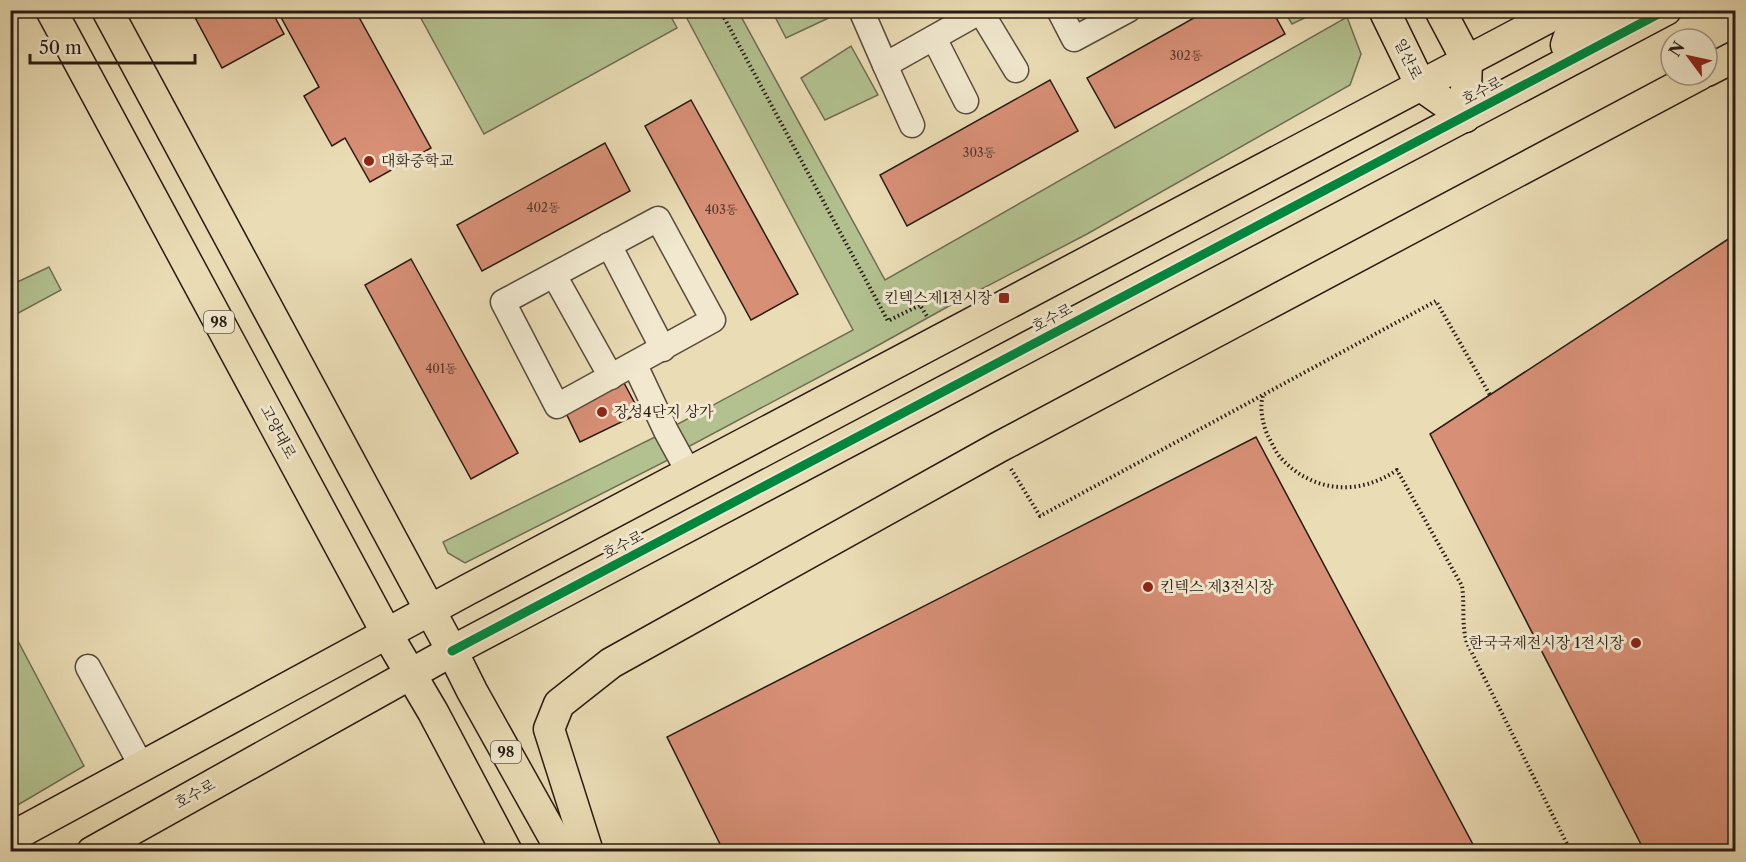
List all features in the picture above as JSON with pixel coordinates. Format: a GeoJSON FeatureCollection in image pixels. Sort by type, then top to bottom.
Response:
{"type":"FeatureCollection","features":[{"type":"Feature","properties":{"kind":"main road","name":"고양대로"},"geometry":{"type":"LineString","coordinates":[[51,10],[507,852]]}},
{"type":"Feature","properties":{"kind":"main road","name":"98"},"geometry":{"type":"LineString","coordinates":[[107,10],[452,651],[471,691],[562,852]]}},
{"type":"Feature","properties":{"kind":"main road","name":"일산로"},"geometry":{"type":"LineString","coordinates":[[1384,10],[1421,86],[1465,117]]}},
{"type":"Feature","properties":{"kind":"main road"},"geometry":{"type":"LineString","coordinates":[[1440,10],[1467,61],[1465,117]]}},
{"type":"Feature","properties":{"kind":"main road"},"geometry":{"type":"LineString","coordinates":[[10,838],[429,610],[1563,10]]}},
{"type":"Feature","properties":{"kind":"main road"},"geometry":{"type":"LineString","coordinates":[[1585,53],[1574,53],[1569,50],[1566,45],[1568,39],[1620,10]]}},
{"type":"Feature","properties":{"kind":"main road","name":"호수로"},"geometry":{"type":"LineString","coordinates":[[92,852],[452,651],[1666,10]]}},
{"type":"Feature","properties":{"kind":"main road"},"geometry":{"type":"LineString","coordinates":[[1719,65],[1736,56]]}},
{"type":"Feature","properties":{"kind":"main road"},"geometry":{"type":"LineString","coordinates":[[588,852],[549,729],[559,704],[611,663],[999,447],[1676,87]]}},
{"type":"Feature","properties":{"kind":"lane"},"geometry":{"type":"LineString","coordinates":[[861,10],[912,125]]}},
{"type":"Feature","properties":{"kind":"lane"},"geometry":{"type":"LineString","coordinates":[[1059,10],[1074,39],[1128,10]]}},
{"type":"Feature","properties":{"kind":"lane"},"geometry":{"type":"LineString","coordinates":[[885,65],[982,11],[1016,70]]}},
{"type":"Feature","properties":{"kind":"lane"},"geometry":{"type":"LineString","coordinates":[[934,38],[966,101]]}},
{"type":"Feature","properties":{"kind":"lane"},"geometry":{"type":"LineString","coordinates":[[658,219],[713,320],[635,365],[556,406],[503,302],[609,245],[658,219]]}},
{"type":"Feature","properties":{"kind":"lane"},"geometry":{"type":"LineString","coordinates":[[609,245],[663,349]]}},
{"type":"Feature","properties":{"kind":"lane"},"geometry":{"type":"LineString","coordinates":[[554,275],[611,377]]}},
{"type":"Feature","properties":{"kind":"lane"},"geometry":{"type":"LineString","coordinates":[[635,365],[666,431],[689,472]]}},
{"type":"Feature","properties":{"kind":"lane"},"geometry":{"type":"LineString","coordinates":[[88,667],[142,767]]}},
{"type":"Feature","properties":{"kind":"path"},"geometry":{"type":"LineString","coordinates":[[720,10],[888,321],[920,305],[931,323]]}},
{"type":"Feature","properties":{"kind":"path"},"geometry":{"type":"LineString","coordinates":[[1009,466],[1040,516],[1436,301],[1490,395]]}},
{"type":"Feature","properties":{"kind":"path"},"geometry":{"type":"LineString","coordinates":[[1263,396],[1261,401],[1265,429],[1278,455],[1299,475],[1326,486],[1354,488],[1382,480],[1397,470],[1462,586],[1465,605],[1463,630],[1467,643],[1571,852]]}},
{"type":"Feature","properties":{"kind":"green space"},"geometry":{"type":"Polygon","coordinates":[[[417,11],[668,11],[677,28],[484,134],[417,11]]]}},
{"type":"Feature","properties":{"kind":"green space"},"geometry":{"type":"Polygon","coordinates":[[[683,11],[738,11],[885,280],[1347,17],[1361,54],[1350,85],[1087,234],[688,447],[676,425],[853,330],[683,11]]]}},
{"type":"Feature","properties":{"kind":"green space"},"geometry":{"type":"Polygon","coordinates":[[[772,11],[836,11],[837,14],[786,38],[772,11]]]}},
{"type":"Feature","properties":{"kind":"green space"},"geometry":{"type":"Polygon","coordinates":[[[1284,11],[1319,11],[1292,24],[1284,11]]]}},
{"type":"Feature","properties":{"kind":"green space"},"geometry":{"type":"Polygon","coordinates":[[[851,46],[878,95],[825,120],[801,78],[851,46]]]}},
{"type":"Feature","properties":{"kind":"green space"},"geometry":{"type":"Polygon","coordinates":[[[49,267],[61,290],[11,317],[11,285],[49,267]]]}},
{"type":"Feature","properties":{"kind":"green space"},"geometry":{"type":"Polygon","coordinates":[[[657,436],[670,459],[465,563],[448,553],[443,542],[657,436]]]}},
{"type":"Feature","properties":{"kind":"green space"},"geometry":{"type":"Polygon","coordinates":[[[10,626],[84,766],[11,809],[10,809],[10,626]]]}},
{"type":"Feature","properties":{"kind":"building"},"geometry":{"type":"Polygon","coordinates":[[[191,10],[271,10],[284,34],[222,68],[191,10]]]}},
{"type":"Feature","properties":{"kind":"building"},"geometry":{"type":"Polygon","coordinates":[[[277,10],[355,10],[431,148],[370,182],[345,138],[332,146],[304,96],[319,87],[277,10]]]}},
{"type":"Feature","properties":{"kind":"building"},"geometry":{"type":"Polygon","coordinates":[[[1208,10],[1272,10],[1285,34],[1115,128],[1087,78],[1208,10]]]}},
{"type":"Feature","properties":{"kind":"building"},"geometry":{"type":"Polygon","coordinates":[[[1050,80],[1078,131],[907,226],[880,175],[1050,80]]]}},
{"type":"Feature","properties":{"kind":"building"},"geometry":{"type":"Polygon","coordinates":[[[691,100],[798,294],[751,320],[645,126],[691,100]]]}},
{"type":"Feature","properties":{"kind":"building"},"geometry":{"type":"Polygon","coordinates":[[[605,143],[630,191],[482,271],[457,225],[605,143]]]}},
{"type":"Feature","properties":{"kind":"building","name":"한국국제전시장 1전시장"},"geometry":{"type":"Polygon","coordinates":[[[1736,234],[1736,852],[1645,852],[1430,434],[1736,234]]]}},
{"type":"Feature","properties":{"kind":"building"},"geometry":{"type":"Polygon","coordinates":[[[411,259],[518,453],[471,479],[365,285],[411,259]]]}},
{"type":"Feature","properties":{"kind":"building","name":"장성4단지 상가"},"geometry":{"type":"Polygon","coordinates":[[[623,381],[640,413],[580,442],[565,411],[623,381]]]}},
{"type":"Feature","properties":{"kind":"building","name":"킨텍스 제3전시장"},"geometry":{"type":"Polygon","coordinates":[[[1256,437],[1477,852],[724,852],[667,737],[1256,437]]]}},
{"type":"Feature","properties":{"kind":"cycle path"},"geometry":{"type":"LineString","coordinates":[[452,651],[1666,10]]}},
{"type":"Feature","properties":{"kind":"place","name":"대화중학교"},"geometry":{"type":"Point","coordinates":[369,161]}},
{"type":"Feature","properties":{"kind":"place","name":"킨텍스제1전시장"},"geometry":{"type":"Point","coordinates":[1004,298]}},
{"type":"Feature","properties":{"kind":"place","name":"장성4단지 상가"},"geometry":{"type":"Point","coordinates":[602,412]}},
{"type":"Feature","properties":{"kind":"place","name":"킨텍스 제3전시장"},"geometry":{"type":"Point","coordinates":[1148,587]}},
{"type":"Feature","properties":{"kind":"place","name":"한국국제전시장 1전시장"},"geometry":{"type":"Point","coordinates":[1636,643]}}]}
